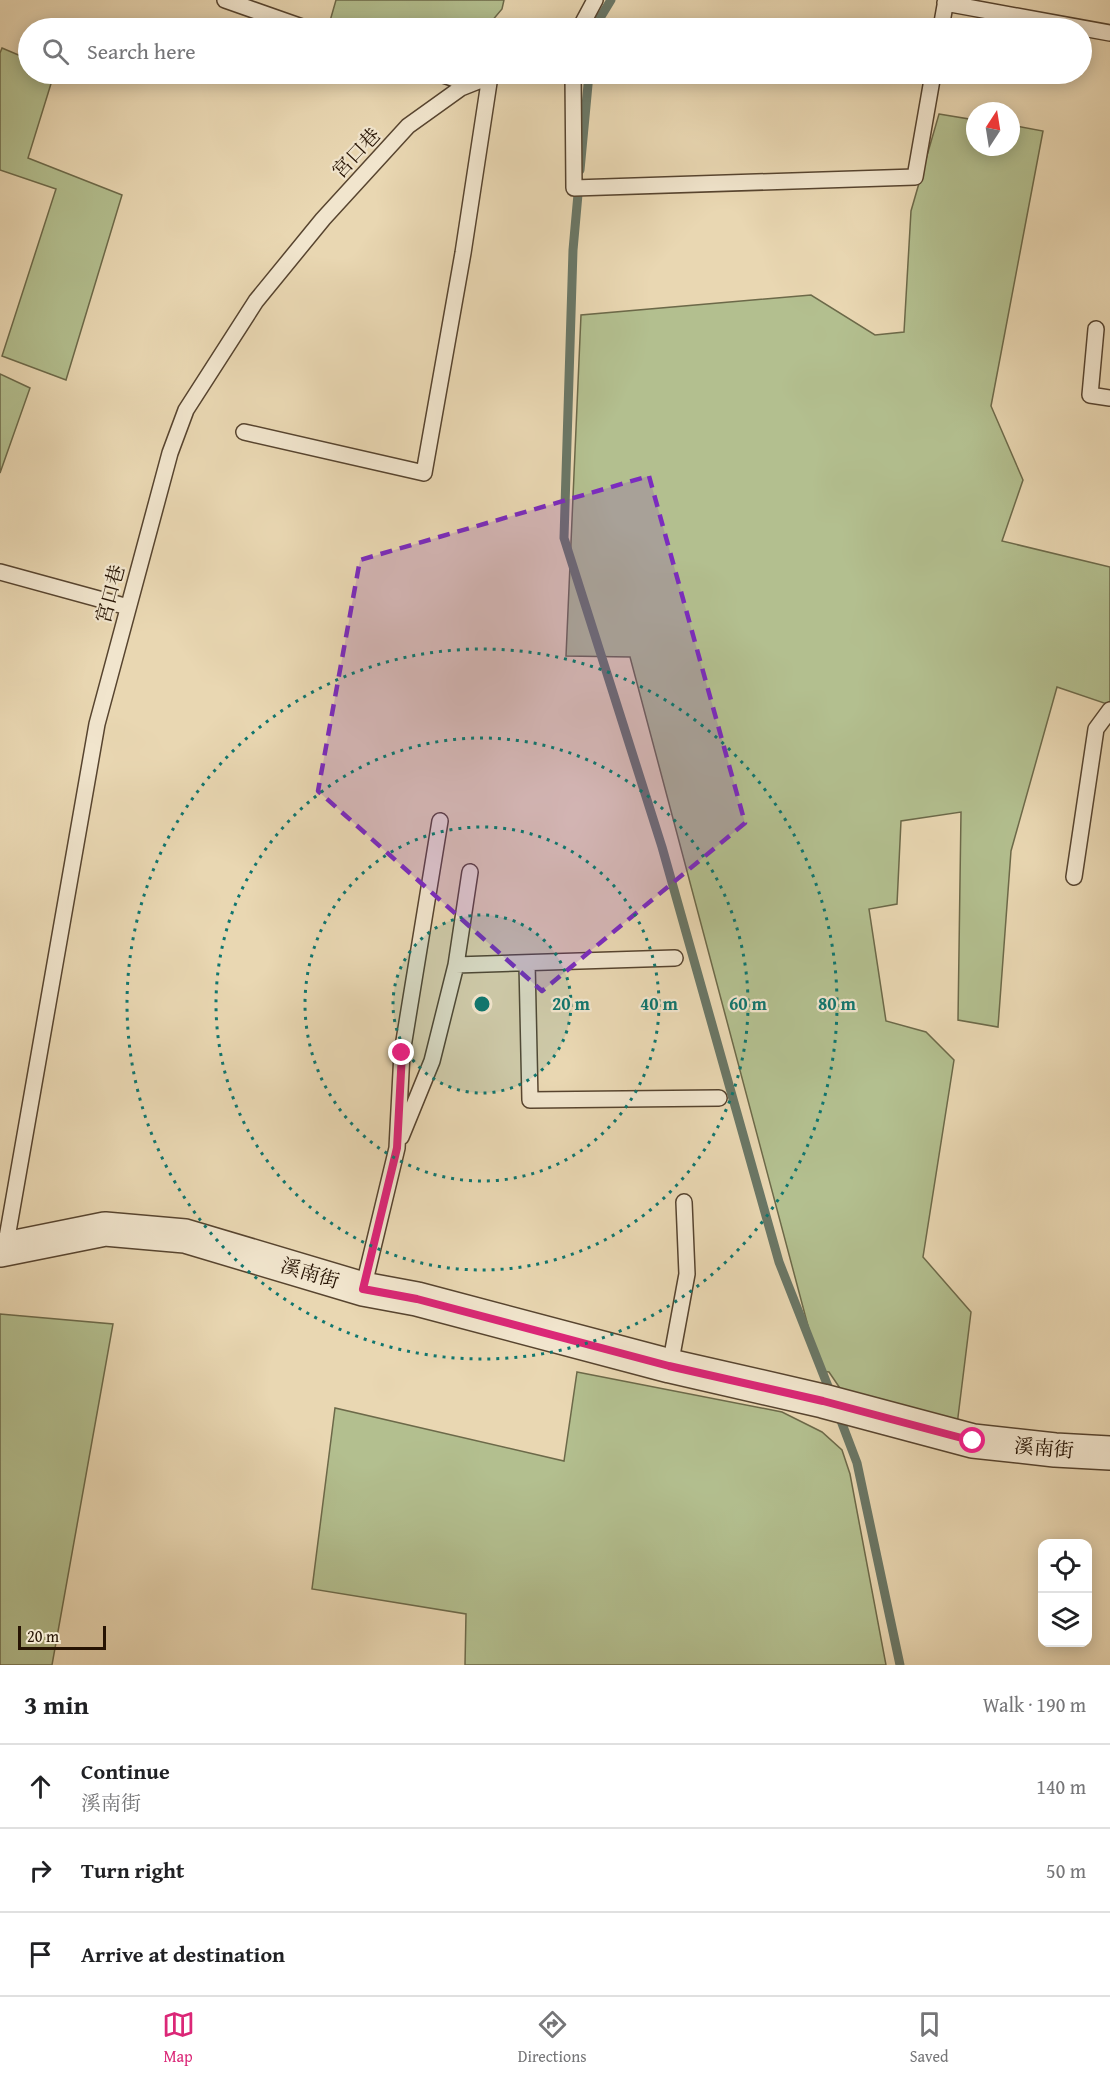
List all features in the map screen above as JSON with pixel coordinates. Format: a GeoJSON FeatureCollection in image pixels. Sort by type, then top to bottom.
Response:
{"type":"FeatureCollection","features":[{"type":"Feature","properties":{"kind":"street","name":"溪南街"},"geometry":{"type":"LineString","coordinates":[[2,1250],[105,1229],[185,1236],[363,1289],[417,1299],[669,1366],[823,1401],[973,1441],[1055,1450],[1110,1453]]}},
{"type":"Feature","properties":{"kind":"lane"},"geometry":{"type":"LineString","coordinates":[[225,0],[276,18]]}},
{"type":"Feature","properties":{"kind":"lane"},"geometry":{"type":"LineString","coordinates":[[585,18],[595,0]]}},
{"type":"Feature","properties":{"kind":"lane"},"geometry":{"type":"LineString","coordinates":[[943,18],[946,1],[1033,18]]}},
{"type":"Feature","properties":{"kind":"lane"},"geometry":{"type":"LineString","coordinates":[[1092,29],[1110,33]]}},
{"type":"Feature","properties":{"kind":"lane","name":"宮口巷"},"geometry":{"type":"LineString","coordinates":[[2,1250],[97,724],[170,453],[186,410],[256,301],[323,219],[408,126],[470,84]]}},
{"type":"Feature","properties":{"kind":"lane"},"geometry":{"type":"LineString","coordinates":[[244,432],[424,473],[491,84]]}},
{"type":"Feature","properties":{"kind":"lane"},"geometry":{"type":"LineString","coordinates":[[573,84],[574,188],[915,177],[931,84]]}},
{"type":"Feature","properties":{"kind":"lane"},"geometry":{"type":"LineString","coordinates":[[1096,329],[1090,395],[1110,398]]}},
{"type":"Feature","properties":{"kind":"lane"},"geometry":{"type":"LineString","coordinates":[[0,572],[128,607]]}},
{"type":"Feature","properties":{"kind":"lane"},"geometry":{"type":"LineString","coordinates":[[1074,876],[1096,729],[1110,710]]}},
{"type":"Feature","properties":{"kind":"lane"},"geometry":{"type":"LineString","coordinates":[[397,1148],[402,1053],[440,821]]}},
{"type":"Feature","properties":{"kind":"lane"},"geometry":{"type":"LineString","coordinates":[[363,1289],[397,1148],[432,1061],[456,965],[470,872]]}},
{"type":"Feature","properties":{"kind":"lane"},"geometry":{"type":"LineString","coordinates":[[456,965],[675,958]]}},
{"type":"Feature","properties":{"kind":"lane"},"geometry":{"type":"LineString","coordinates":[[527,963],[530,1100],[719,1098]]}},
{"type":"Feature","properties":{"kind":"lane"},"geometry":{"type":"LineString","coordinates":[[669,1366],[687,1274],[684,1202]]}},
{"type":"Feature","properties":{"kind":"highlighted area"},"geometry":{"type":"Polygon","coordinates":[[[649,476],[745,823],[542,991],[318,791],[360,560],[649,476]]]}},
{"type":"Feature","properties":{"kind":"green space"},"geometry":{"type":"Polygon","coordinates":[[[336,0],[504,0],[502,9],[494,18],[331,18],[336,0]]]}},
{"type":"Feature","properties":{"kind":"green space"},"geometry":{"type":"Polygon","coordinates":[[[2,48],[18,55],[18,84],[51,84],[28,158],[122,195],[66,380],[2,356],[56,189],[0,170],[0,53],[2,48]]]}},
{"type":"Feature","properties":{"kind":"green space"},"geometry":{"type":"Polygon","coordinates":[[[939,114],[966,118],[966,156],[1020,156],[1020,127],[1043,131],[991,406],[1023,480],[1002,541],[1110,567],[1110,705],[1057,687],[1011,851],[998,1027],[958,1020],[961,812],[901,821],[897,904],[869,909],[886,1021],[926,1032],[954,1060],[923,1257],[971,1312],[957,1425],[846,1397],[829,1372],[820,1371],[630,657],[566,656],[581,315],[811,295],[875,335],[904,332],[911,211],[939,114]]]}},
{"type":"Feature","properties":{"kind":"green space"},"geometry":{"type":"Polygon","coordinates":[[[0,374],[30,388],[0,473],[0,374]]]}},
{"type":"Feature","properties":{"kind":"green space"},"geometry":{"type":"Polygon","coordinates":[[[0,1314],[113,1324],[52,1665],[0,1665],[0,1314]]]}},
{"type":"Feature","properties":{"kind":"green space"},"geometry":{"type":"Polygon","coordinates":[[[577,1372],[782,1412],[822,1432],[842,1450],[850,1474],[886,1665],[465,1665],[466,1614],[312,1589],[335,1408],[564,1461],[577,1372]]]}},
{"type":"Feature","properties":{"kind":"waterway"},"geometry":{"type":"LineString","coordinates":[[600,18],[611,0]]}},
{"type":"Feature","properties":{"kind":"waterway"},"geometry":{"type":"LineString","coordinates":[[580,170],[588,84]]}},
{"type":"Feature","properties":{"kind":"waterway"},"geometry":{"type":"LineString","coordinates":[[579,183],[573,250],[564,538],[662,847],[779,1262],[831,1394]]}},
{"type":"Feature","properties":{"kind":"waterway"},"geometry":{"type":"LineString","coordinates":[[838,1413],[857,1463],[900,1665]]}},
{"type":"Feature","properties":{"kind":"route"},"geometry":{"type":"LineString","coordinates":[[402,1053],[397,1148],[363,1289],[417,1299],[669,1366],[823,1401],[973,1441]]}}]}
